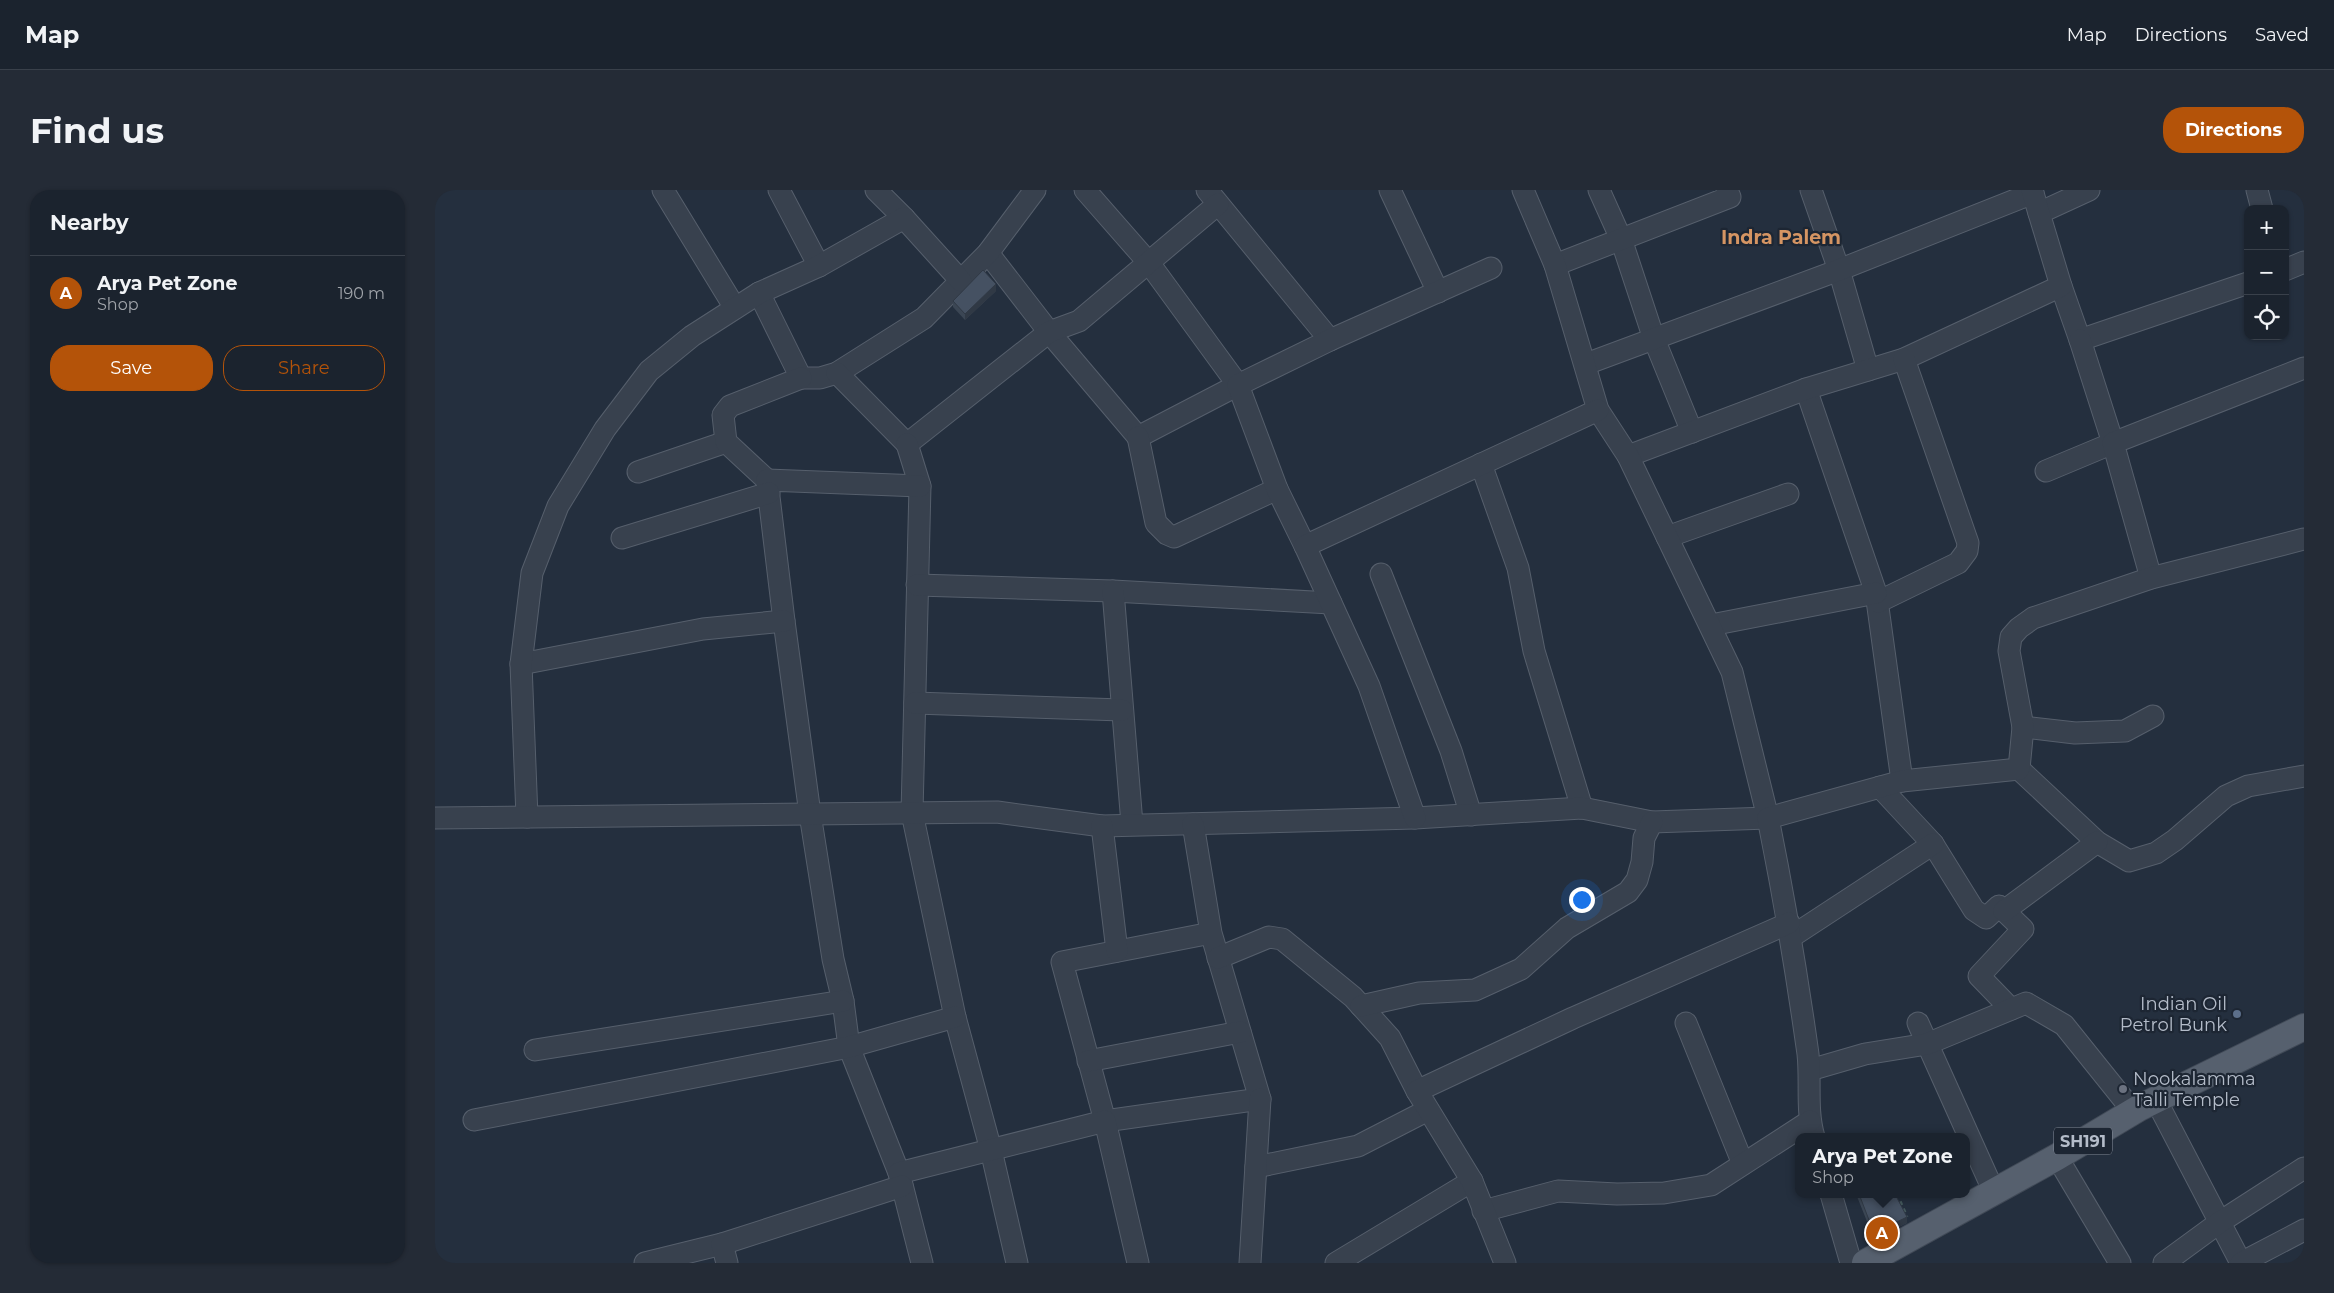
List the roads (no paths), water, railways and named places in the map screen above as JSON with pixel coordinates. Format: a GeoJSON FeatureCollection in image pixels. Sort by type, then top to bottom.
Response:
{"type":"FeatureCollection","features":[{"type":"Feature","properties":{"kind":"main road","name":"SH191"},"geometry":{"type":"LineString","coordinates":[[1865,1263],[2057,1157],[2133,1111],[2304,1027]]}},
{"type":"Feature","properties":{"kind":"street"},"geometry":{"type":"LineString","coordinates":[[663,190],[735,308]]}},
{"type":"Feature","properties":{"kind":"street"},"geometry":{"type":"LineString","coordinates":[[779,190],[819,266]]}},
{"type":"Feature","properties":{"kind":"street"},"geometry":{"type":"LineString","coordinates":[[876,190],[961,281]]}},
{"type":"Feature","properties":{"kind":"street"},"geometry":{"type":"LineString","coordinates":[[922,1263],[900,1179],[849,1047],[843,1001],[833,959],[810,814],[783,621],[768,487],[725,442],[723,414],[730,406],[801,378],[820,378],[837,373],[924,318],[988,253],[1035,190]]}},
{"type":"Feature","properties":{"kind":"street"},"geometry":{"type":"LineString","coordinates":[[1085,190],[1149,263],[1238,385],[1277,489],[1369,686],[1415,818]]}},
{"type":"Feature","properties":{"kind":"street"},"geometry":{"type":"LineString","coordinates":[[1390,190],[1438,292]]}},
{"type":"Feature","properties":{"kind":"street"},"geometry":{"type":"LineString","coordinates":[[1523,190],[1555,265],[1599,410],[1628,456],[1732,672],[1768,818],[1790,930],[1810,1070],[1812,1129]]}},
{"type":"Feature","properties":{"kind":"street"},"geometry":{"type":"LineString","coordinates":[[1599,190],[1621,239],[1654,339],[1692,432]]}},
{"type":"Feature","properties":{"kind":"street"},"geometry":{"type":"LineString","coordinates":[[1555,265],[1730,197],[1727,190]]}},
{"type":"Feature","properties":{"kind":"street"},"geometry":{"type":"LineString","coordinates":[[1811,190],[1839,270],[1868,370]]}},
{"type":"Feature","properties":{"kind":"street"},"geometry":{"type":"LineString","coordinates":[[2039,214],[2089,190]]}},
{"type":"Feature","properties":{"kind":"street"},"geometry":{"type":"LineString","coordinates":[[2257,190],[2261,205]]}},
{"type":"Feature","properties":{"kind":"street"},"geometry":{"type":"LineString","coordinates":[[1586,364],[1839,270],[2033,191],[2061,286],[2113,443],[2151,578]]}},
{"type":"Feature","properties":{"kind":"street"},"geometry":{"type":"LineString","coordinates":[[907,444],[1049,332],[1079,321],[1149,263],[1213,197],[1330,340]]}},
{"type":"Feature","properties":{"kind":"street"},"geometry":{"type":"LineString","coordinates":[[527,817],[521,664],[532,573],[558,506],[605,429],[649,371],[692,336],[759,293],[819,266],[904,218]]}},
{"type":"Feature","properties":{"kind":"street"},"geometry":{"type":"LineString","coordinates":[[988,253],[1049,332],[1138,437],[1155,523],[1167,534],[1175,537],[1277,489]]}},
{"type":"Feature","properties":{"kind":"street"},"geometry":{"type":"LineString","coordinates":[[2289,268],[2304,262]]}},
{"type":"Feature","properties":{"kind":"street"},"geometry":{"type":"LineString","coordinates":[[1138,437],[1330,340],[1491,268]]}},
{"type":"Feature","properties":{"kind":"street"},"geometry":{"type":"LineString","coordinates":[[2080,340],[2244,284]]}},
{"type":"Feature","properties":{"kind":"street"},"geometry":{"type":"LineString","coordinates":[[1628,456],[1806,389],[1904,359],[2061,286]]}},
{"type":"Feature","properties":{"kind":"street"},"geometry":{"type":"LineString","coordinates":[[759,293],[801,378]]}},
{"type":"Feature","properties":{"kind":"street"},"geometry":{"type":"LineString","coordinates":[[1711,625],[1877,597],[1958,563],[1967,551],[1968,543],[1904,359]]}},
{"type":"Feature","properties":{"kind":"street"},"geometry":{"type":"LineString","coordinates":[[2046,471],[2304,368]]}},
{"type":"Feature","properties":{"kind":"street"},"geometry":{"type":"LineString","coordinates":[[837,373],[907,444],[920,486],[912,813],[955,1017],[991,1150],[1017,1263]]}},
{"type":"Feature","properties":{"kind":"street"},"geometry":{"type":"LineString","coordinates":[[1806,389],[1877,597],[1902,781]]}},
{"type":"Feature","properties":{"kind":"street"},"geometry":{"type":"LineString","coordinates":[[1305,546],[1599,410]]}},
{"type":"Feature","properties":{"kind":"street"},"geometry":{"type":"LineString","coordinates":[[638,472],[725,442]]}},
{"type":"Feature","properties":{"kind":"street"},"geometry":{"type":"LineString","coordinates":[[1481,464],[1518,568],[1534,651],[1582,808]]}},
{"type":"Feature","properties":{"kind":"street"},"geometry":{"type":"LineString","coordinates":[[622,538],[768,487],[920,486]]}},
{"type":"Feature","properties":{"kind":"street"},"geometry":{"type":"LineString","coordinates":[[1667,537],[1788,494]]}},
{"type":"Feature","properties":{"kind":"street"},"geometry":{"type":"LineString","coordinates":[[2019,769],[2023,727],[2009,651],[2011,637],[2019,628],[2033,618],[2151,578],[2304,539]]}},
{"type":"Feature","properties":{"kind":"street"},"geometry":{"type":"LineString","coordinates":[[1381,574],[1451,751],[1471,815]]}},
{"type":"Feature","properties":{"kind":"street"},"geometry":{"type":"LineString","coordinates":[[917,585],[1113,591],[1331,603]]}},
{"type":"Feature","properties":{"kind":"street"},"geometry":{"type":"LineString","coordinates":[[1113,591],[1132,824]]}},
{"type":"Feature","properties":{"kind":"street"},"geometry":{"type":"LineString","coordinates":[[521,664],[703,629],[783,621]]}},
{"type":"Feature","properties":{"kind":"street"},"geometry":{"type":"LineString","coordinates":[[915,703],[1122,710]]}},
{"type":"Feature","properties":{"kind":"street"},"geometry":{"type":"LineString","coordinates":[[2023,727],[2075,733],[2125,731],[2153,716]]}},
{"type":"Feature","properties":{"kind":"street"},"geometry":{"type":"LineString","coordinates":[[435,818],[997,812],[1102,826],[1415,818],[1582,808],[1652,822],[1768,818],[1902,781],[2019,769],[2097,842],[2129,861],[2156,853],[2175,840],[2225,796],[2249,786],[2304,776]]}},
{"type":"Feature","properties":{"kind":"street"},"geometry":{"type":"LineString","coordinates":[[1880,787],[1933,844],[1974,910],[1986,918],[1999,906],[2023,929],[1979,976],[2011,1009]]}},
{"type":"Feature","properties":{"kind":"street"},"geometry":{"type":"LineString","coordinates":[[1361,1006],[1419,993],[1475,990],[1521,969],[1567,928],[1628,892],[1637,880],[1642,862],[1644,838],[1652,822]]}},
{"type":"Feature","properties":{"kind":"street"},"geometry":{"type":"LineString","coordinates":[[1193,824],[1211,933],[1260,1099],[1250,1263]]}},
{"type":"Feature","properties":{"kind":"street"},"geometry":{"type":"LineString","coordinates":[[1102,826],[1117,951]]}},
{"type":"Feature","properties":{"kind":"street"},"geometry":{"type":"LineString","coordinates":[[2004,911],[2097,842]]}},
{"type":"Feature","properties":{"kind":"street"},"geometry":{"type":"LineString","coordinates":[[1417,1091],[1573,1018],[1790,930],[1933,844]]}},
{"type":"Feature","properties":{"kind":"street"},"geometry":{"type":"LineString","coordinates":[[1138,1263],[1105,1121],[1062,962],[1211,933]]}},
{"type":"Feature","properties":{"kind":"street"},"geometry":{"type":"LineString","coordinates":[[1219,958],[1269,938],[1282,939],[1361,1006],[1390,1038],[1417,1091],[1471,1181],[1505,1263]]}},
{"type":"Feature","properties":{"kind":"street"},"geometry":{"type":"LineString","coordinates":[[535,1050],[843,1001]]}},
{"type":"Feature","properties":{"kind":"street"},"geometry":{"type":"LineString","coordinates":[[1810,1070],[1865,1054],[1927,1044],[2026,1003],[2064,1025],[2133,1111]]}},
{"type":"Feature","properties":{"kind":"street"},"geometry":{"type":"LineString","coordinates":[[474,1120],[849,1047],[955,1017]]}},
{"type":"Feature","properties":{"kind":"street"},"geometry":{"type":"LineString","coordinates":[[1686,1023],[1743,1164]]}},
{"type":"Feature","properties":{"kind":"street"},"geometry":{"type":"LineString","coordinates":[[1918,1023],[1967,1133]]}},
{"type":"Feature","properties":{"kind":"street"},"geometry":{"type":"LineString","coordinates":[[1088,1061],[1240,1032]]}},
{"type":"Feature","properties":{"kind":"street"},"geometry":{"type":"LineString","coordinates":[[645,1263],[725,1253],[900,1179],[991,1150],[1105,1121],[1260,1099]]}},
{"type":"Feature","properties":{"kind":"street"},"geometry":{"type":"LineString","coordinates":[[2156,1100],[2241,1263],[2304,1230]]}},
{"type":"Feature","properties":{"kind":"street"},"geometry":{"type":"LineString","coordinates":[[1256,1167],[1358,1146],[1429,1110]]}},
{"type":"Feature","properties":{"kind":"street"},"geometry":{"type":"LineString","coordinates":[[1483,1211],[1558,1191],[1617,1194],[1664,1192],[1703,1187],[1711,1185],[1743,1164],[1795,1138]]}},
{"type":"Feature","properties":{"kind":"street"},"geometry":{"type":"LineString","coordinates":[[1970,1139],[1994,1192]]}},
{"type":"Feature","properties":{"kind":"street"},"geometry":{"type":"LineString","coordinates":[[2057,1157],[2120,1263]]}},
{"type":"Feature","properties":{"kind":"street"},"geometry":{"type":"LineString","coordinates":[[2164,1263],[2220,1222],[2304,1168]]}},
{"type":"Feature","properties":{"kind":"street"},"geometry":{"type":"LineString","coordinates":[[1336,1263],[1471,1181]]}},
{"type":"Feature","properties":{"kind":"street"},"geometry":{"type":"LineString","coordinates":[[1832,1198],[1851,1263]]}},
{"type":"Feature","properties":{"kind":"place","name":"Indian Oil Petrol Bunk"},"geometry":{"type":"Point","coordinates":[2237,1014]}},
{"type":"Feature","properties":{"kind":"place","name":"Nookalamma Talli Temple"},"geometry":{"type":"Point","coordinates":[2123,1089]}},
{"type":"Feature","properties":{"kind":"place","name":"Arya Pet Zone"},"geometry":{"type":"Point","coordinates":[1882,1233]}},
{"type":"Feature","properties":{"kind":"district","name":"Indra Palem"},"geometry":{"type":"Point","coordinates":[1781,237]}}]}
